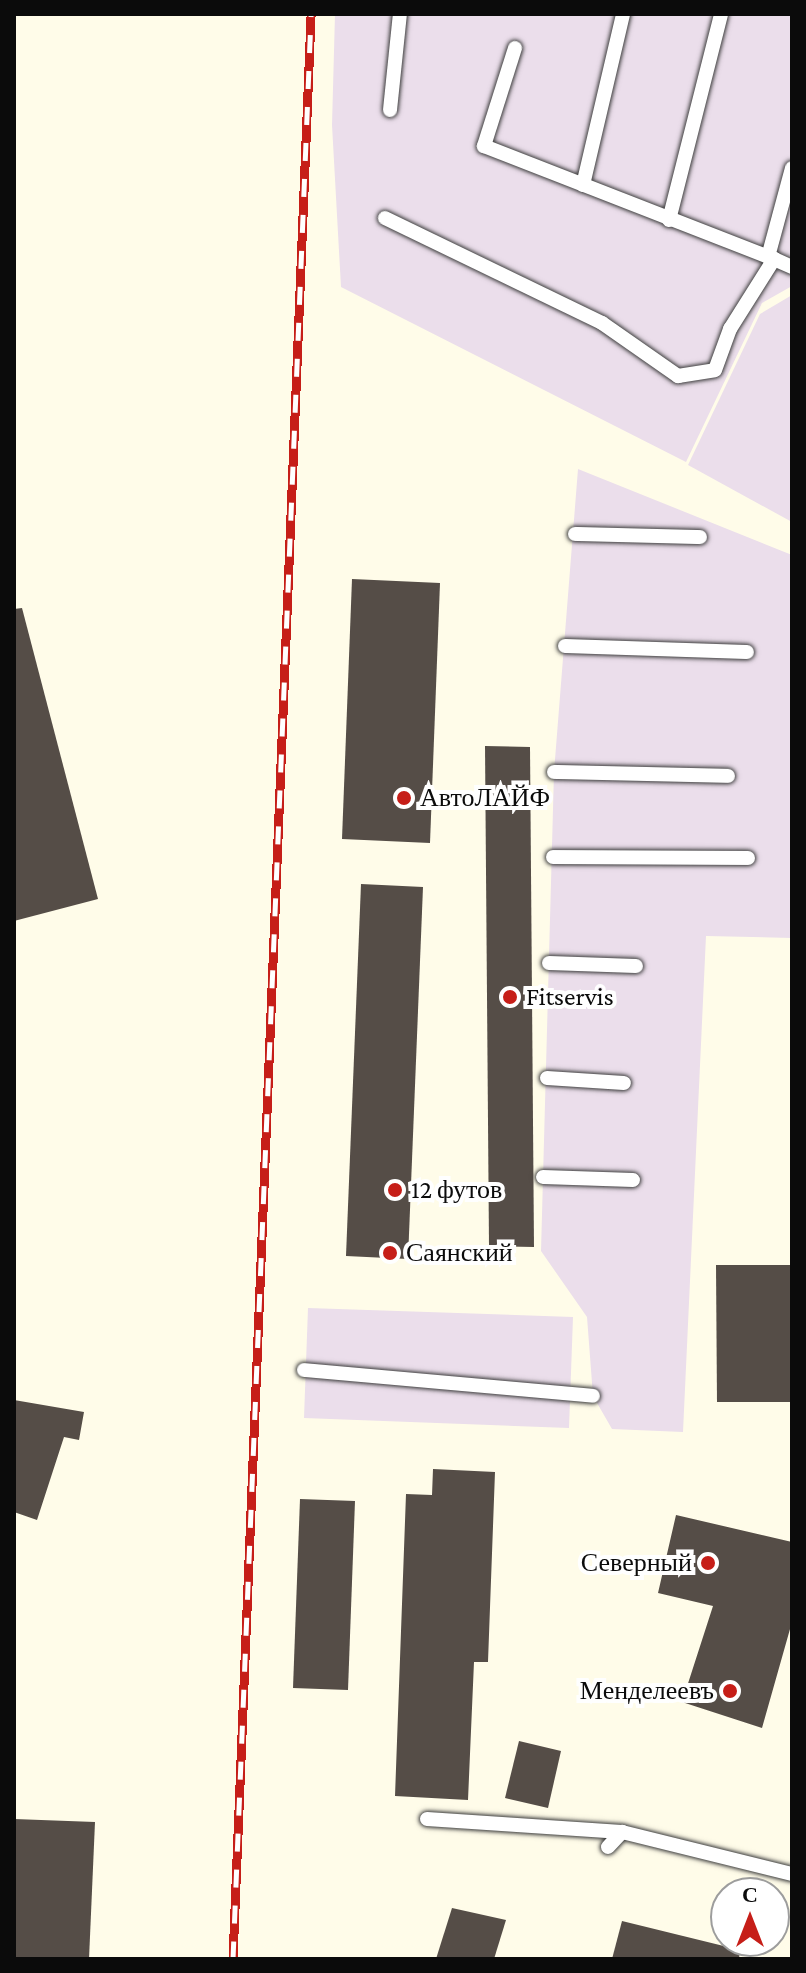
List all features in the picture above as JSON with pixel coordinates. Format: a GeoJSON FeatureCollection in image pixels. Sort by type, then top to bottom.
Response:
{"type":"FeatureCollection","features":[{"type":"Feature","properties":{"kind":"lane"},"geometry":{"type":"LineString","coordinates":[[390,110],[400,14]]}},
{"type":"Feature","properties":{"kind":"lane"},"geometry":{"type":"LineString","coordinates":[[583,185],[623,14]]}},
{"type":"Feature","properties":{"kind":"lane"},"geometry":{"type":"LineString","coordinates":[[669,220],[721,14]]}},
{"type":"Feature","properties":{"kind":"lane"},"geometry":{"type":"LineString","coordinates":[[515,48],[484,146],[792,267]]}},
{"type":"Feature","properties":{"kind":"lane"},"geometry":{"type":"LineString","coordinates":[[385,218],[602,323],[678,376],[715,370],[730,329],[771,258],[792,168]]}},
{"type":"Feature","properties":{"kind":"lane"},"geometry":{"type":"LineString","coordinates":[[575,534],[700,537]]}},
{"type":"Feature","properties":{"kind":"lane"},"geometry":{"type":"LineString","coordinates":[[565,646],[747,652]]}},
{"type":"Feature","properties":{"kind":"lane"},"geometry":{"type":"LineString","coordinates":[[554,772],[728,776]]}},
{"type":"Feature","properties":{"kind":"lane"},"geometry":{"type":"LineString","coordinates":[[553,857],[748,858]]}},
{"type":"Feature","properties":{"kind":"lane"},"geometry":{"type":"LineString","coordinates":[[549,963],[636,966]]}},
{"type":"Feature","properties":{"kind":"lane"},"geometry":{"type":"LineString","coordinates":[[547,1078],[624,1083]]}},
{"type":"Feature","properties":{"kind":"lane"},"geometry":{"type":"LineString","coordinates":[[543,1177],[633,1180]]}},
{"type":"Feature","properties":{"kind":"lane"},"geometry":{"type":"LineString","coordinates":[[304,1370],[593,1396]]}},
{"type":"Feature","properties":{"kind":"lane"},"geometry":{"type":"LineString","coordinates":[[427,1819],[622,1832],[792,1874]]}},
{"type":"Feature","properties":{"kind":"lane"},"geometry":{"type":"LineString","coordinates":[[608,1847],[622,1832]]}},
{"type":"Feature","properties":{"kind":"shaded area"},"geometry":{"type":"Polygon","coordinates":[[[335,14],[792,14],[792,286],[762,303],[686,462],[341,287],[332,125],[335,14]]]}},
{"type":"Feature","properties":{"kind":"shaded area"},"geometry":{"type":"Polygon","coordinates":[[[792,295],[792,522],[688,465],[760,314],[792,295]]]}},
{"type":"Feature","properties":{"kind":"shaded area"},"geometry":{"type":"Polygon","coordinates":[[[578,469],[792,555],[792,938],[706,936],[683,1432],[612,1429],[593,1396],[587,1317],[541,1251],[554,772],[578,469]]]}},
{"type":"Feature","properties":{"kind":"shaded area"},"geometry":{"type":"Polygon","coordinates":[[[308,1308],[573,1317],[569,1428],[304,1418],[308,1308]]]}},
{"type":"Feature","properties":{"kind":"building"},"geometry":{"type":"Polygon","coordinates":[[[352,579],[440,583],[430,843],[342,839],[352,579]]]}},
{"type":"Feature","properties":{"kind":"building"},"geometry":{"type":"Polygon","coordinates":[[[22,608],[98,899],[14,921],[14,609],[22,608]]]}},
{"type":"Feature","properties":{"kind":"building","name":"Fitservis"},"geometry":{"type":"Polygon","coordinates":[[[485,746],[530,747],[534,1247],[489,1246],[485,746]]]}},
{"type":"Feature","properties":{"kind":"building"},"geometry":{"type":"Polygon","coordinates":[[[361,884],[423,887],[408,1259],[346,1256],[361,884]]]}},
{"type":"Feature","properties":{"kind":"building"},"geometry":{"type":"Polygon","coordinates":[[[716,1265],[792,1265],[792,1402],[717,1402],[716,1265]]]}},
{"type":"Feature","properties":{"kind":"building"},"geometry":{"type":"Polygon","coordinates":[[[14,1400],[84,1412],[79,1440],[64,1437],[37,1520],[14,1512],[14,1400]]]}},
{"type":"Feature","properties":{"kind":"building"},"geometry":{"type":"Polygon","coordinates":[[[433,1469],[495,1472],[488,1662],[474,1662],[468,1800],[395,1796],[406,1494],[432,1495],[433,1469]]]}},
{"type":"Feature","properties":{"kind":"building"},"geometry":{"type":"Polygon","coordinates":[[[300,1499],[355,1501],[348,1690],[293,1688],[300,1499]]]}},
{"type":"Feature","properties":{"kind":"building"},"geometry":{"type":"Polygon","coordinates":[[[676,1515],[792,1542],[792,1622],[762,1728],[682,1702],[713,1606],[658,1593],[676,1515]]]}},
{"type":"Feature","properties":{"kind":"building"},"geometry":{"type":"Polygon","coordinates":[[[519,1741],[561,1751],[548,1808],[505,1798],[519,1741]]]}},
{"type":"Feature","properties":{"kind":"building"},"geometry":{"type":"Polygon","coordinates":[[[14,1819],[95,1822],[89,1959],[14,1959],[14,1819]]]}},
{"type":"Feature","properties":{"kind":"building"},"geometry":{"type":"Polygon","coordinates":[[[452,1908],[506,1920],[494,1959],[436,1959],[452,1908]]]}},
{"type":"Feature","properties":{"kind":"building"},"geometry":{"type":"Polygon","coordinates":[[[622,1921],[710,1943],[710,1957],[739,1957],[739,1959],[612,1959],[622,1921]]]}},
{"type":"Feature","properties":{"kind":"railway"},"geometry":{"type":"LineString","coordinates":[[233,1959],[311,14]]}},
{"type":"Feature","properties":{"kind":"place","name":"АвтоЛАЙФ"},"geometry":{"type":"Point","coordinates":[404,798]}},
{"type":"Feature","properties":{"kind":"place","name":"Fitservis"},"geometry":{"type":"Point","coordinates":[510,997]}},
{"type":"Feature","properties":{"kind":"place","name":"12 футов"},"geometry":{"type":"Point","coordinates":[395,1190]}},
{"type":"Feature","properties":{"kind":"place","name":"Саянский"},"geometry":{"type":"Point","coordinates":[390,1253]}},
{"type":"Feature","properties":{"kind":"place","name":"Северный"},"geometry":{"type":"Point","coordinates":[708,1563]}},
{"type":"Feature","properties":{"kind":"place","name":"Менделеевъ"},"geometry":{"type":"Point","coordinates":[730,1691]}}]}
